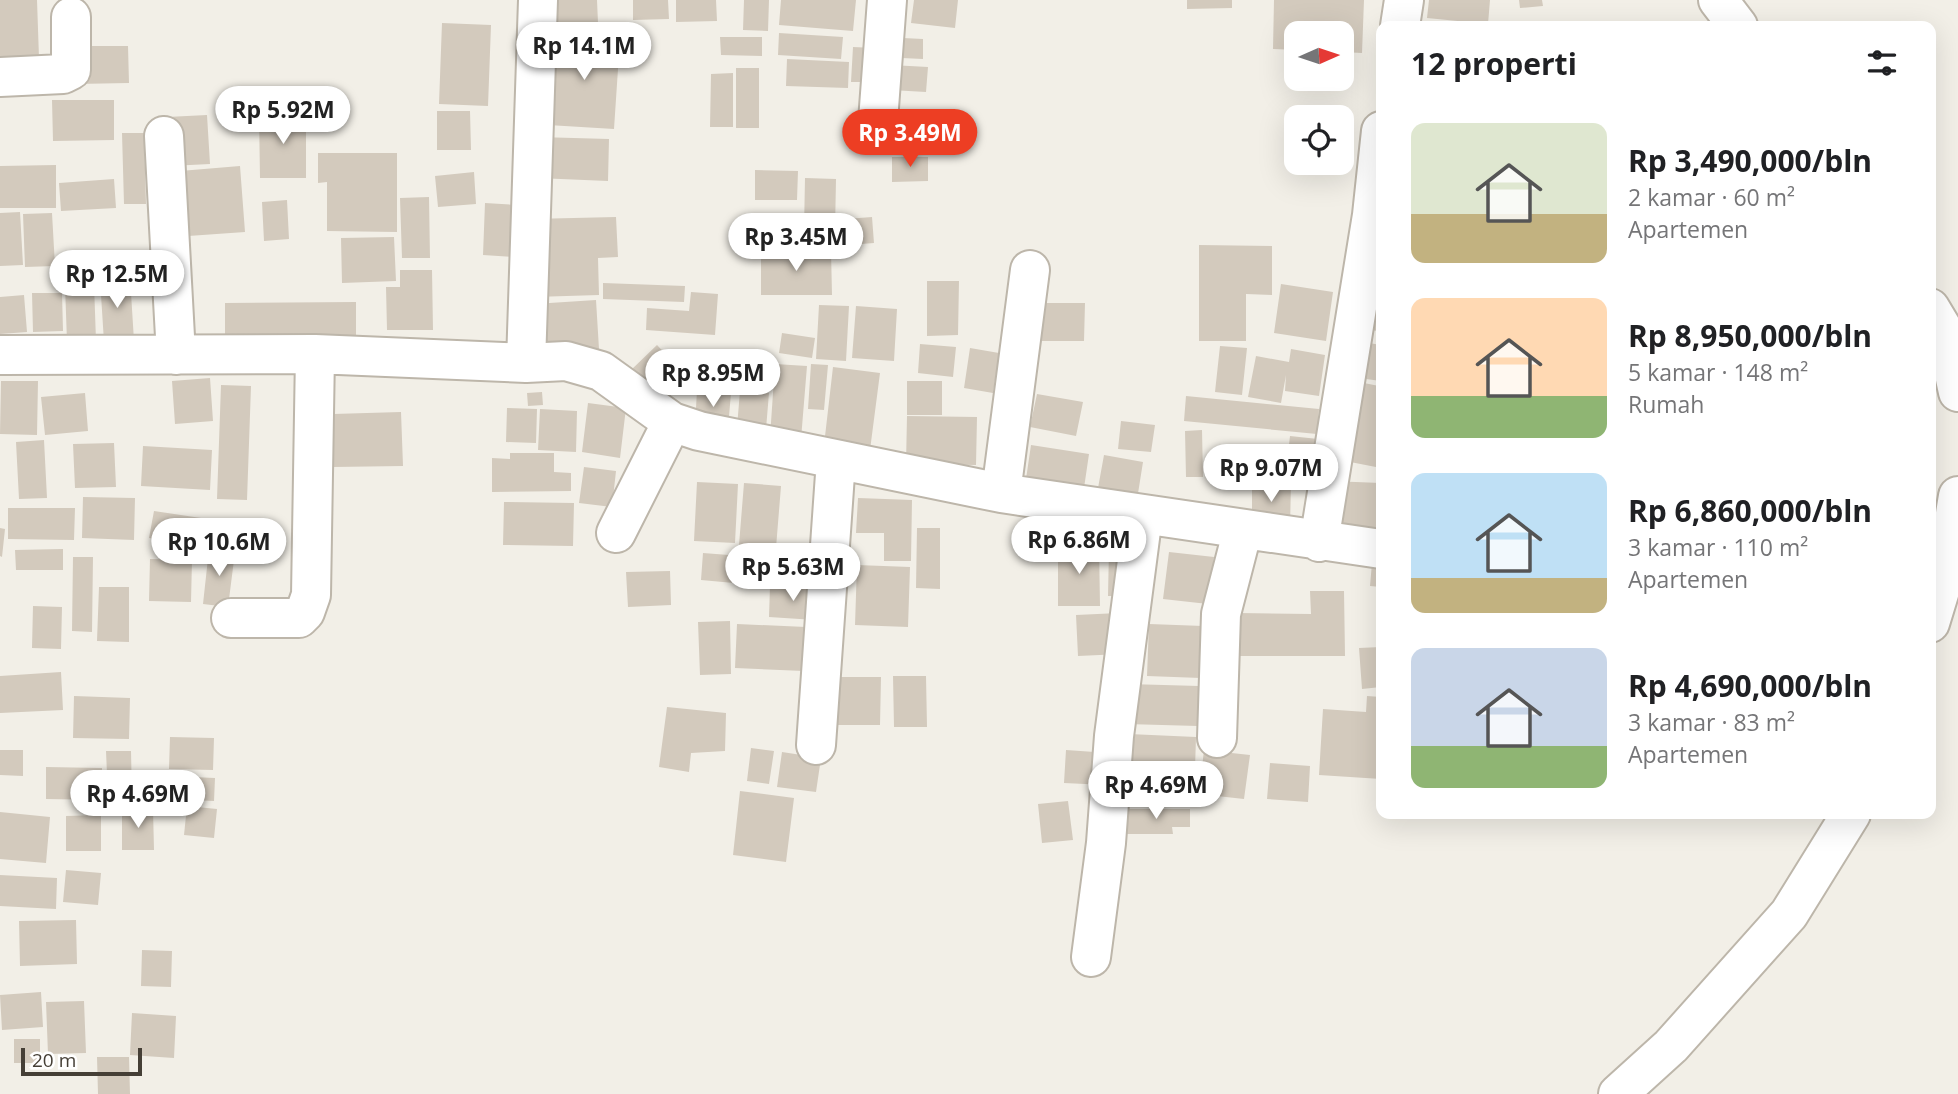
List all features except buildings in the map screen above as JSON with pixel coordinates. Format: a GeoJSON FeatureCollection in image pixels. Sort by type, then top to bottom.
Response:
{"type":"FeatureCollection","features":[{"type":"Feature","properties":{"kind":"street"},"geometry":{"type":"LineString","coordinates":[[526,363],[538,0]]}},
{"type":"Feature","properties":{"kind":"street"},"geometry":{"type":"LineString","coordinates":[[878,121],[887,0]]}},
{"type":"Feature","properties":{"kind":"street"},"geometry":{"type":"LineString","coordinates":[[1400,21],[1404,0]]}},
{"type":"Feature","properties":{"kind":"street"},"geometry":{"type":"LineString","coordinates":[[1718,0],[1734,21]]}},
{"type":"Feature","properties":{"kind":"street"},"geometry":{"type":"LineString","coordinates":[[0,77],[63,74],[71,70],[71,17]]}},
{"type":"Feature","properties":{"kind":"street"},"geometry":{"type":"LineString","coordinates":[[164,136],[176,355]]}},
{"type":"Feature","properties":{"kind":"street"},"geometry":{"type":"LineString","coordinates":[[1319,542],[1376,217]]}},
{"type":"Feature","properties":{"kind":"street"},"geometry":{"type":"LineString","coordinates":[[1001,493],[1030,270]]}},
{"type":"Feature","properties":{"kind":"street"},"geometry":{"type":"LineString","coordinates":[[1936,319],[1945,333],[1958,391]]}},
{"type":"Feature","properties":{"kind":"street"},"geometry":{"type":"LineString","coordinates":[[231,618],[299,618],[309,604],[316,354]]}},
{"type":"Feature","properties":{"kind":"street"},"geometry":{"type":"LineString","coordinates":[[0,355],[316,354],[526,363],[566,361],[601,371],[672,422],[836,460],[1001,493],[1376,549]]}},
{"type":"Feature","properties":{"kind":"street"},"geometry":{"type":"LineString","coordinates":[[616,533],[672,422]]}},
{"type":"Feature","properties":{"kind":"street"},"geometry":{"type":"LineString","coordinates":[[816,745],[836,460]]}},
{"type":"Feature","properties":{"kind":"street"},"geometry":{"type":"LineString","coordinates":[[1936,603],[1945,574],[1958,496]]}},
{"type":"Feature","properties":{"kind":"street"},"geometry":{"type":"LineString","coordinates":[[1091,957],[1106,843],[1114,736],[1143,514]]}},
{"type":"Feature","properties":{"kind":"street"},"geometry":{"type":"LineString","coordinates":[[1217,738],[1220,614],[1243,529]]}},
{"type":"Feature","properties":{"kind":"street"},"geometry":{"type":"LineString","coordinates":[[1618,1094],[1671,1046],[1789,914],[1848,819]]}}]}
